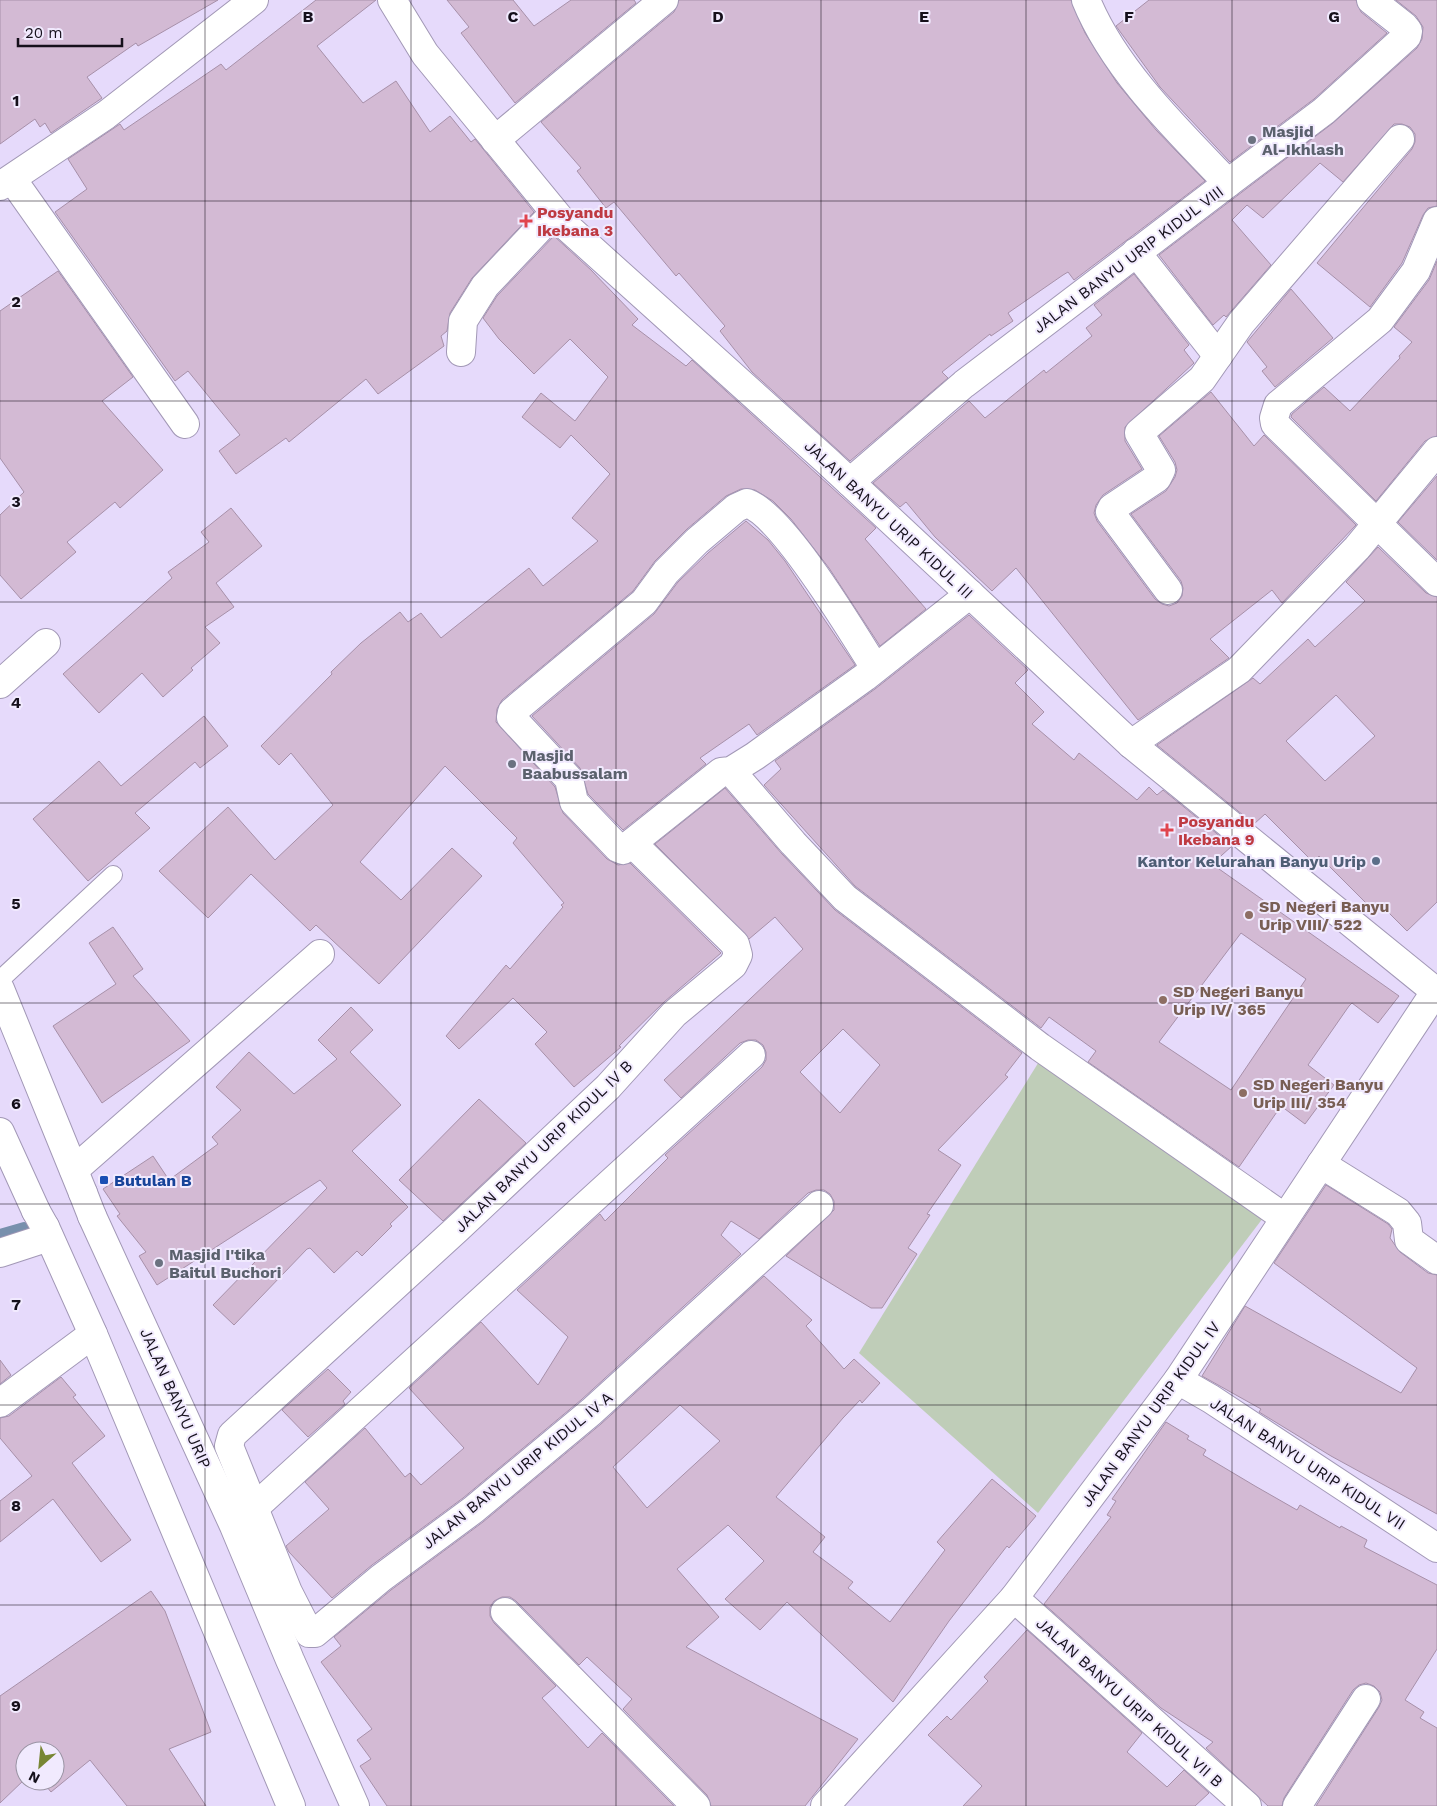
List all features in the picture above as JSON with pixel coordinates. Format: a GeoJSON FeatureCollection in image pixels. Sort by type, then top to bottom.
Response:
{"type":"FeatureCollection","features":[{"type":"Feature","properties":{"kind":"street"},"geometry":{"type":"LineString","coordinates":[[185,424],[6,183],[106,115],[254,0]]}},
{"type":"Feature","properties":{"kind":"street","name":"JALAN BANYU URIP KIDUL III"},"geometry":{"type":"LineString","coordinates":[[392,0],[425,54],[566,226],[850,482],[1131,744],[1436,990]]}},
{"type":"Feature","properties":{"kind":"street"},"geometry":{"type":"LineString","coordinates":[[495,140],[664,0]]}},
{"type":"Feature","properties":{"kind":"street","name":"JALAN BANYU URIP KIDUL VIII"},"geometry":{"type":"LineString","coordinates":[[850,482],[964,384],[1228,183],[1152,102],[1095,23],[1086,0]]}},
{"type":"Feature","properties":{"kind":"street"},"geometry":{"type":"LineString","coordinates":[[1228,183],[1324,111],[1407,36],[1408,31],[1404,26],[1371,0]]}},
{"type":"Feature","properties":{"kind":"street"},"geometry":{"type":"LineString","coordinates":[[1168,590],[1110,512],[1158,478],[1160,474],[1161,470],[1139,433],[1202,379],[1241,323],[1400,139]]}},
{"type":"Feature","properties":{"kind":"street"},"geometry":{"type":"LineString","coordinates":[[461,352],[463,321],[485,286],[554,213]]}},
{"type":"Feature","properties":{"kind":"street"},"geometry":{"type":"LineString","coordinates":[[1437,221],[1416,271],[1380,320],[1278,405],[1274,418],[1275,424],[1437,582]]}},
{"type":"Feature","properties":{"kind":"street"},"geometry":{"type":"LineString","coordinates":[[1136,252],[1218,356]]}},
{"type":"Feature","properties":{"kind":"street"},"geometry":{"type":"LineString","coordinates":[[1131,744],[1239,670],[1357,548],[1437,451]]}},
{"type":"Feature","properties":{"kind":"street"},"geometry":{"type":"LineString","coordinates":[[876,668],[831,598],[783,533],[754,505],[747,503],[736,508],[697,541],[666,572],[644,602],[511,715],[511,718],[570,779],[574,802],[618,848],[623,850],[721,772],[732,771],[876,668],[970,594]]}},
{"type":"Feature","properties":{"kind":"street"},"geometry":{"type":"LineString","coordinates":[[0,684],[46,643]]}},
{"type":"Feature","properties":{"kind":"street"},"geometry":{"type":"LineString","coordinates":[[732,771],[793,843],[845,898],[1040,1047],[1285,1218]]}},
{"type":"Feature","properties":{"kind":"street","name":"JALAN BANYU URIP KIDUL IV B"},"geometry":{"type":"LineString","coordinates":[[230,1440],[232,1435],[457,1229],[608,1087],[674,1014],[733,965],[738,955],[735,944],[632,843]]}},
{"type":"Feature","properties":{"kind":"street"},"geometry":{"type":"LineString","coordinates":[[83,1193],[320,954]]}},
{"type":"Feature","properties":{"kind":"street","name":"JALAN BANYU URIP"},"geometry":{"type":"LineString","coordinates":[[0,989],[83,1193],[244,1517],[290,1660],[355,1806]]}},
{"type":"Feature","properties":{"kind":"street","name":"JALAN BANYU URIP KIDUL IV"},"geometry":{"type":"LineString","coordinates":[[825,1806],[1014,1598],[1178,1380],[1436,990]]}},
{"type":"Feature","properties":{"kind":"street"},"geometry":{"type":"LineString","coordinates":[[244,1517],[751,1055]]}},
{"type":"Feature","properties":{"kind":"street"},"geometry":{"type":"LineString","coordinates":[[0,1132],[93,1334],[290,1805]]}},
{"type":"Feature","properties":{"kind":"street"},"geometry":{"type":"LineString","coordinates":[[1321,1164],[1398,1212],[1407,1223],[1409,1240],[1437,1260]]}},
{"type":"Feature","properties":{"kind":"street","name":"JALAN BANYU URIP KIDUL IV A"},"geometry":{"type":"LineString","coordinates":[[230,1440],[229,1446],[244,1517],[288,1592],[309,1633],[315,1633],[381,1578],[473,1510],[590,1412],[819,1204]]}},
{"type":"Feature","properties":{"kind":"street"},"geometry":{"type":"LineString","coordinates":[[0,1253],[43,1225]]}},
{"type":"Feature","properties":{"kind":"street"},"geometry":{"type":"LineString","coordinates":[[0,1403],[93,1334]]}},
{"type":"Feature","properties":{"kind":"street","name":"JALAN BANYU URIP KIDUL VII"},"geometry":{"type":"LineString","coordinates":[[1178,1380],[1211,1399],[1437,1548]]}},
{"type":"Feature","properties":{"kind":"street","name":"JALAN BANYU URIP KIDUL VII B"},"geometry":{"type":"LineString","coordinates":[[1014,1598],[1247,1806]]}},
{"type":"Feature","properties":{"kind":"street"},"geometry":{"type":"LineString","coordinates":[[505,1612],[696,1806]]}},
{"type":"Feature","properties":{"kind":"street"},"geometry":{"type":"LineString","coordinates":[[1297,1806],[1366,1699]]}},
{"type":"Feature","properties":{"kind":"lane"},"geometry":{"type":"LineString","coordinates":[[0,980],[113,875]]}},
{"type":"Feature","properties":{"kind":"green space"},"geometry":{"type":"Polygon","coordinates":[[[1040,1060],[1263,1218],[1038,1513],[859,1353],[1040,1060]]]}},
{"type":"Feature","properties":{"kind":"building"},"geometry":{"type":"Polygon","coordinates":[[[0,0],[218,0],[138,46],[136,43],[87,77],[102,98],[51,133],[45,123],[40,127],[35,119],[0,144],[0,0]]]}},
{"type":"Feature","properties":{"kind":"building"},"geometry":{"type":"Polygon","coordinates":[[[316,0],[376,0],[317,46],[363,103],[396,81],[430,132],[450,116],[471,142],[475,139],[534,212],[472,278],[450,313],[447,331],[441,336],[444,346],[378,394],[366,379],[289,442],[286,438],[236,474],[219,451],[240,435],[188,371],[175,381],[55,212],[87,189],[68,159],[120,124],[124,130],[221,64],[226,70],[316,0]]]}},
{"type":"Feature","properties":{"kind":"building"},"geometry":{"type":"Polygon","coordinates":[[[447,0],[513,0],[534,26],[571,0],[634,0],[636,3],[515,103],[461,33],[469,27],[447,0]]]}},
{"type":"Feature","properties":{"kind":"building"},"geometry":{"type":"Polygon","coordinates":[[[679,0],[1071,0],[1085,33],[1117,83],[1156,130],[1205,181],[1074,280],[1068,272],[1008,313],[1013,321],[991,336],[990,334],[942,372],[948,378],[850,461],[752,372],[720,331],[725,326],[679,273],[676,276],[614,202],[606,208],[577,171],[581,168],[541,122],[674,12],[679,0]]]}},
{"type":"Feature","properties":{"kind":"building"},"geometry":{"type":"Polygon","coordinates":[[[1149,0],[1356,0],[1361,12],[1387,33],[1314,99],[1230,162],[1160,87],[1116,26],[1149,0]]]}},
{"type":"Feature","properties":{"kind":"building"},"geometry":{"type":"Polygon","coordinates":[[[1396,0],[1437,0],[1437,206],[1428,208],[1423,215],[1402,263],[1370,307],[1317,263],[1412,149],[1415,142],[1415,134],[1410,127],[1394,124],[1343,182],[1320,163],[1263,218],[1247,205],[1232,220],[1271,265],[1226,317],[1224,315],[1213,325],[1159,255],[1333,123],[1417,48],[1422,39],[1423,27],[1416,16],[1396,0]]]}},
{"type":"Feature","properties":{"kind":"building"},"geometry":{"type":"Polygon","coordinates":[[[554,236],[591,270],[638,319],[632,325],[686,366],[692,360],[876,528],[865,539],[926,609],[880,646],[829,568],[791,519],[773,501],[755,490],[741,489],[726,496],[687,529],[655,561],[633,591],[502,700],[497,709],[496,722],[555,787],[563,813],[607,859],[618,865],[630,863],[721,953],[664,1002],[619,1046],[621,1047],[574,1087],[535,1044],[547,1032],[513,998],[459,1049],[446,1036],[506,965],[510,969],[563,907],[561,905],[564,903],[513,843],[517,838],[445,766],[360,862],[401,900],[452,848],[482,876],[379,984],[316,925],[310,931],[251,874],[208,918],[159,871],[228,807],[275,860],[333,805],[291,753],[279,765],[261,746],[361,643],[400,612],[408,622],[421,613],[441,638],[529,568],[543,586],[598,541],[572,518],[610,474],[571,435],[560,448],[522,417],[541,393],[575,421],[608,377],[570,339],[534,374],[499,339],[483,318],[497,296],[554,236]]]}},
{"type":"Feature","properties":{"kind":"building"},"geometry":{"type":"Polygon","coordinates":[[[1437,261],[1437,436],[1425,441],[1376,501],[1291,417],[1292,414],[1324,387],[1350,411],[1400,358],[1399,356],[1412,342],[1394,327],[1429,280],[1437,261]]]}},
{"type":"Feature","properties":{"kind":"building"},"geometry":{"type":"Polygon","coordinates":[[[58,271],[133,377],[102,401],[163,470],[120,508],[115,502],[67,542],[76,552],[21,599],[0,575],[0,515],[24,492],[0,458],[0,311],[58,271]]]}},
{"type":"Feature","properties":{"kind":"building"},"geometry":{"type":"Polygon","coordinates":[[[1134,274],[1189,345],[1184,350],[1194,363],[1125,427],[1125,441],[1142,469],[1103,495],[1096,505],[1094,513],[1097,521],[1155,599],[1169,606],[1177,603],[1182,596],[1183,588],[1181,581],[1131,514],[1166,491],[1175,477],[1177,470],[1175,462],[1159,436],[1211,392],[1254,446],[1264,435],[1356,525],[1282,603],[1272,590],[1210,639],[1229,658],[1138,720],[1016,568],[992,591],[935,537],[906,502],[900,507],[873,483],[969,401],[985,418],[1044,370],[1046,373],[1092,336],[1086,328],[1102,315],[1094,305],[1134,274]]]}},
{"type":"Feature","properties":{"kind":"building"},"geometry":{"type":"Polygon","coordinates":[[[1291,289],[1333,338],[1275,387],[1262,371],[1267,367],[1247,342],[1291,289]]]}},
{"type":"Feature","properties":{"kind":"building"},"geometry":{"type":"Polygon","coordinates":[[[1437,476],[1437,560],[1398,522],[1437,476]]]}},
{"type":"Feature","properties":{"kind":"building"},"geometry":{"type":"Polygon","coordinates":[[[231,508],[262,546],[216,583],[234,607],[205,627],[220,643],[191,668],[193,670],[163,697],[142,673],[99,713],[63,674],[172,578],[168,572],[209,542],[201,532],[231,508]]]}},
{"type":"Feature","properties":{"kind":"building"},"geometry":{"type":"Polygon","coordinates":[[[746,521],[768,540],[785,561],[855,665],[757,735],[749,724],[700,758],[706,764],[623,830],[588,794],[580,768],[532,716],[654,614],[678,582],[708,553],[746,521]]]}},
{"type":"Feature","properties":{"kind":"building"},"geometry":{"type":"Polygon","coordinates":[[[1378,547],[1426,593],[1437,597],[1437,902],[1407,931],[1381,905],[1375,912],[1319,856],[1313,862],[1265,814],[1254,824],[1157,745],[1253,678],[1260,684],[1308,639],[1315,647],[1365,601],[1346,582],[1378,547]],[[1336,695],[1286,741],[1325,781],[1375,736],[1336,695]]]}},
{"type":"Feature","properties":{"kind":"building"},"geometry":{"type":"Polygon","coordinates":[[[969,615],[1028,670],[1015,683],[1044,712],[1032,724],[1074,760],[1079,753],[1137,800],[1149,787],[1157,795],[1163,790],[1232,846],[1212,864],[1399,996],[1378,1023],[1352,1003],[1349,1006],[1308,1065],[1334,1085],[1305,1124],[1281,1106],[1239,1167],[1088,1062],[1096,1051],[1049,1017],[1041,1028],[855,886],[764,785],[781,769],[775,761],[875,689],[969,615]],[[1241,933],[1159,1042],[1231,1090],[1306,979],[1241,933]]]}},
{"type":"Feature","properties":{"kind":"building"},"geometry":{"type":"Polygon","coordinates":[[[204,716],[228,746],[200,768],[195,762],[135,813],[150,828],[88,881],[33,819],[99,761],[121,786],[204,716]]]}},
{"type":"Feature","properties":{"kind":"building"},"geometry":{"type":"Polygon","coordinates":[[[725,788],[782,854],[835,910],[1022,1053],[1005,1075],[1008,1077],[938,1150],[961,1165],[927,1214],[930,1215],[908,1248],[917,1254],[882,1308],[871,1308],[786,1256],[834,1210],[834,1201],[830,1194],[824,1190],[808,1193],[759,1239],[731,1221],[721,1235],[741,1254],[581,1400],[463,1498],[372,1565],[332,1598],[289,1552],[286,1546],[329,1509],[305,1482],[365,1428],[405,1477],[410,1473],[421,1485],[464,1448],[409,1388],[481,1322],[538,1385],[568,1337],[517,1290],[600,1214],[605,1221],[668,1158],[665,1155],[762,1067],[766,1060],[766,1052],[763,1045],[756,1040],[748,1040],[740,1043],[681,1098],[664,1080],[803,949],[775,917],[749,939],[655,844],[725,788]],[[843,1029],[800,1072],[840,1113],[880,1065],[843,1029]]]}},
{"type":"Feature","properties":{"kind":"building"},"geometry":{"type":"Polygon","coordinates":[[[113,927],[143,969],[133,976],[190,1041],[102,1103],[53,1026],[116,984],[89,943],[113,927]]]}},
{"type":"Feature","properties":{"kind":"building"},"geometry":{"type":"Polygon","coordinates":[[[351,1007],[373,1030],[350,1052],[401,1105],[352,1151],[408,1207],[362,1256],[357,1251],[334,1273],[310,1248],[307,1249],[234,1325],[213,1305],[327,1188],[320,1180],[157,1285],[139,1256],[146,1252],[117,1216],[120,1214],[103,1189],[153,1156],[169,1180],[218,1144],[212,1137],[241,1110],[216,1087],[249,1052],[294,1094],[337,1059],[318,1040],[351,1007]]]}},
{"type":"Feature","properties":{"kind":"building"},"geometry":{"type":"Polygon","coordinates":[[[479,1099],[526,1143],[443,1221],[399,1180],[479,1099]]]}},
{"type":"Feature","properties":{"kind":"building"},"geometry":{"type":"Polygon","coordinates":[[[1326,1185],[1388,1224],[1392,1229],[1390,1238],[1400,1252],[1428,1273],[1437,1275],[1437,1514],[1331,1456],[1259,1412],[1261,1409],[1202,1376],[1245,1306],[1401,1393],[1417,1368],[1274,1263],[1326,1185]]]}},
{"type":"Feature","properties":{"kind":"building"},"geometry":{"type":"Polygon","coordinates":[[[764,1276],[812,1320],[806,1326],[844,1369],[854,1359],[880,1383],[862,1403],[860,1400],[843,1418],[776,1497],[825,1537],[813,1552],[853,1582],[848,1588],[890,1622],[945,1550],[937,1542],[992,1479],[1036,1516],[1009,1548],[1007,1546],[949,1621],[893,1702],[787,1602],[760,1630],[725,1599],[764,1561],[728,1525],[677,1569],[719,1617],[686,1647],[858,1739],[805,1806],[711,1806],[707,1795],[623,1709],[632,1699],[587,1657],[579,1665],[516,1601],[510,1597],[502,1597],[494,1601],[490,1607],[490,1616],[494,1623],[556,1686],[542,1698],[588,1748],[602,1733],[674,1806],[387,1806],[360,1766],[371,1759],[357,1740],[372,1729],[321,1662],[341,1646],[334,1637],[391,1590],[483,1522],[601,1424],[764,1276]],[[680,1405],[613,1467],[647,1508],[720,1441],[680,1405]]]}},
{"type":"Feature","properties":{"kind":"building"},"geometry":{"type":"Polygon","coordinates":[[[0,1360],[11,1375],[0,1384],[0,1360]]]}},
{"type":"Feature","properties":{"kind":"building"},"geometry":{"type":"Polygon","coordinates":[[[328,1369],[351,1392],[343,1401],[345,1404],[308,1437],[282,1410],[328,1369]]]}},
{"type":"Feature","properties":{"kind":"building"},"geometry":{"type":"Polygon","coordinates":[[[61,1377],[76,1395],[73,1397],[105,1436],[72,1463],[131,1540],[101,1562],[53,1499],[0,1542],[0,1501],[32,1476],[0,1438],[0,1418],[9,1416],[61,1377]]]}},
{"type":"Feature","properties":{"kind":"building"},"geometry":{"type":"Polygon","coordinates":[[[1166,1422],[1189,1436],[1187,1439],[1206,1450],[1203,1455],[1297,1510],[1300,1505],[1340,1528],[1341,1526],[1367,1540],[1364,1547],[1437,1585],[1437,1649],[1405,1700],[1424,1712],[1420,1718],[1437,1728],[1437,1806],[1316,1806],[1379,1707],[1382,1700],[1380,1692],[1374,1686],[1366,1683],[1359,1685],[1353,1690],[1284,1798],[1282,1806],[1268,1806],[1206,1748],[1213,1742],[1161,1708],[1044,1604],[1111,1517],[1107,1515],[1116,1501],[1112,1499],[1166,1422]]]}},
{"type":"Feature","properties":{"kind":"building"},"geometry":{"type":"Polygon","coordinates":[[[151,1591],[165,1611],[211,1732],[169,1749],[206,1806],[127,1806],[90,1760],[65,1781],[65,1741],[15,1741],[15,1789],[0,1803],[0,1696],[151,1591]]]}},
{"type":"Feature","properties":{"kind":"building"},"geometry":{"type":"Polygon","coordinates":[[[1027,1630],[1142,1733],[1127,1752],[1167,1787],[1184,1770],[1209,1793],[1195,1806],[963,1806],[982,1786],[928,1735],[947,1716],[951,1720],[988,1681],[984,1677],[1027,1630]]]}},
{"type":"Feature","properties":{"kind":"waterway"},"geometry":{"type":"LineString","coordinates":[[0,1234],[24,1227]]}},
{"type":"Feature","properties":{"kind":"place","name":"Masjid Al-Ikhlash"},"geometry":{"type":"Point","coordinates":[1252,140]}},
{"type":"Feature","properties":{"kind":"place","name":"Posyandu Ikebana 3"},"geometry":{"type":"Point","coordinates":[526,221]}},
{"type":"Feature","properties":{"kind":"place","name":"Masjid Baabussalam"},"geometry":{"type":"Point","coordinates":[512,764]}},
{"type":"Feature","properties":{"kind":"place","name":"Posyandu Ikebana 9"},"geometry":{"type":"Point","coordinates":[1167,830]}},
{"type":"Feature","properties":{"kind":"place","name":"Kantor Kelurahan Banyu Urip"},"geometry":{"type":"Point","coordinates":[1376,861]}},
{"type":"Feature","properties":{"kind":"place","name":"SD Negeri Banyu Urip VIII/ 522"},"geometry":{"type":"Point","coordinates":[1249,915]}},
{"type":"Feature","properties":{"kind":"place","name":"SD Negeri Banyu Urip IV/ 365"},"geometry":{"type":"Point","coordinates":[1163,1000]}},
{"type":"Feature","properties":{"kind":"place","name":"SD Negeri Banyu Urip III/ 354"},"geometry":{"type":"Point","coordinates":[1243,1093]}},
{"type":"Feature","properties":{"kind":"place","name":"Butulan B"},"geometry":{"type":"Point","coordinates":[104,1180]}},
{"type":"Feature","properties":{"kind":"place","name":"Masjid I'tika Baitul Buchori"},"geometry":{"type":"Point","coordinates":[159,1263]}}]}
